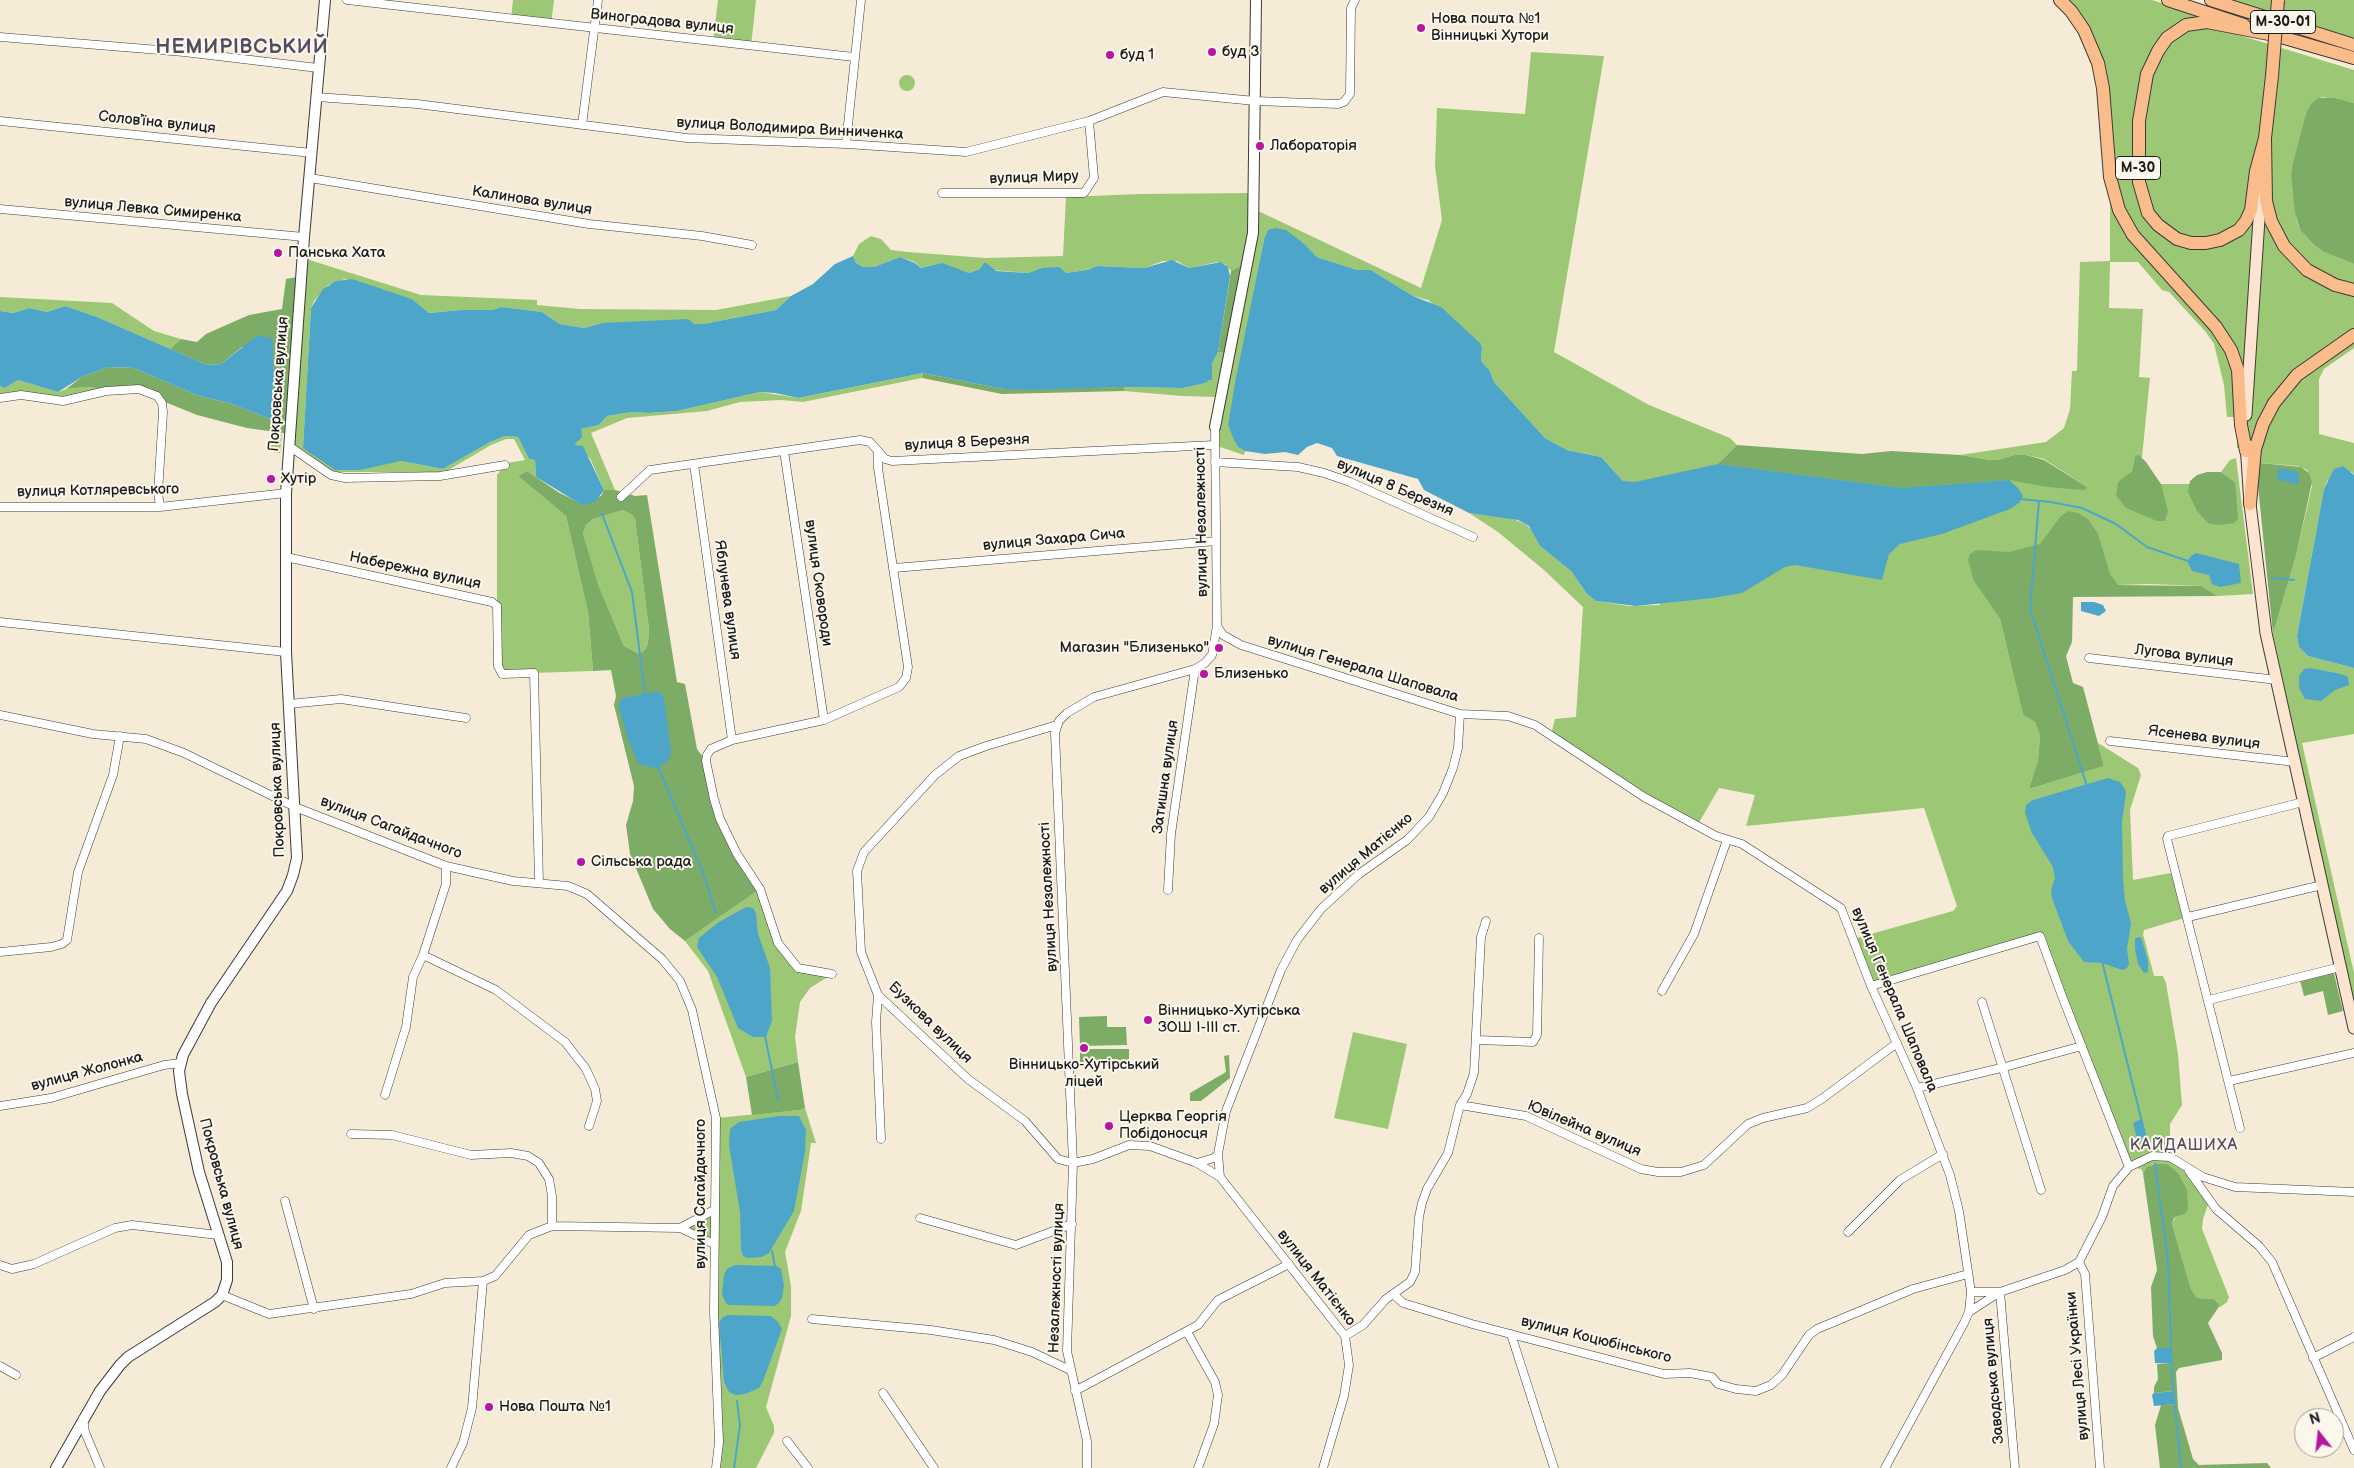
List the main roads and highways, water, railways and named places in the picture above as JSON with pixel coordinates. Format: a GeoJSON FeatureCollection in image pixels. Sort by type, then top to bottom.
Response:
{"type":"FeatureCollection","features":[{"type":"Feature","properties":{"kind":"main road"},"geometry":{"type":"LineString","coordinates":[[2060,0],[2084,30],[2098,63],[2103,88],[2110,177],[2119,210],[2133,235],[2216,327],[2231,350],[2238,370],[2241,425],[2246,451]]}},
{"type":"Feature","properties":{"kind":"main road","name":"М-30-01"},"geometry":{"type":"LineString","coordinates":[[2168,0],[2274,35]]}},
{"type":"Feature","properties":{"kind":"main road","name":"М-30-01"},"geometry":{"type":"LineString","coordinates":[[2211,0],[2354,45]]}},
{"type":"Feature","properties":{"kind":"main road","name":"М-30"},"geometry":{"type":"LineString","coordinates":[[2278,0],[2272,76],[2265,138],[2256,171],[2251,210],[2246,221],[2231,236],[2206,243],[2184,241],[2167,233],[2148,212],[2139,182],[2139,120],[2146,81],[2158,51],[2167,38],[2177,30],[2195,23],[2207,22],[2274,35],[2354,58]]}},
{"type":"Feature","properties":{"kind":"main road"},"geometry":{"type":"LineString","coordinates":[[2265,138],[2247,377],[2246,451],[2250,504],[2264,622],[2354,1028]]}},
{"type":"Feature","properties":{"kind":"main road"},"geometry":{"type":"LineString","coordinates":[[2265,138],[2266,201],[2271,221],[2279,239],[2290,254],[2307,270],[2335,285],[2354,290]]}},
{"type":"Feature","properties":{"kind":"main road"},"geometry":{"type":"LineString","coordinates":[[2250,504],[2255,449],[2263,424],[2274,403],[2297,376],[2354,335]]}},
{"type":"Feature","properties":{"kind":"water"},"geometry":{"type":"Polygon","coordinates":[[[1275,228],[1286,230],[1317,257],[1357,270],[1371,270],[1413,296],[1441,307],[1480,343],[1482,348],[1481,361],[1490,371],[1494,382],[1545,438],[1567,450],[1601,457],[1623,481],[1635,482],[1718,464],[1901,488],[2009,480],[2018,488],[2023,496],[2019,503],[2010,509],[1942,534],[1900,544],[1889,554],[1882,580],[1795,565],[1785,567],[1742,593],[1636,606],[1596,601],[1587,594],[1571,571],[1540,546],[1529,526],[1518,520],[1469,513],[1424,490],[1418,479],[1337,456],[1332,448],[1317,443],[1307,447],[1298,455],[1285,452],[1265,454],[1245,451],[1238,447],[1228,425],[1235,383],[1264,240],[1268,230],[1275,228]]]}},
{"type":"Feature","properties":{"kind":"water"},"geometry":{"type":"Polygon","coordinates":[[[853,256],[856,263],[863,267],[874,267],[900,257],[915,263],[921,268],[942,263],[969,273],[980,269],[985,262],[996,271],[1028,273],[1042,268],[1059,267],[1066,273],[1087,270],[1098,266],[1144,268],[1172,260],[1189,268],[1221,262],[1228,267],[1230,276],[1218,352],[1212,364],[1212,380],[1183,388],[1124,387],[1033,390],[1003,389],[923,373],[798,398],[760,392],[677,411],[632,412],[607,416],[599,425],[581,429],[582,437],[574,445],[583,446],[604,490],[595,502],[582,505],[536,477],[535,460],[529,459],[518,437],[505,436],[490,442],[443,469],[401,461],[360,470],[335,470],[303,448],[311,308],[323,289],[336,281],[352,279],[412,299],[429,313],[492,310],[501,307],[542,312],[560,324],[584,328],[602,323],[688,319],[694,324],[703,324],[776,310],[791,296],[813,284],[835,264],[853,256]]]}},
{"type":"Feature","properties":{"kind":"water"},"geometry":{"type":"Polygon","coordinates":[[[65,306],[97,317],[207,365],[221,364],[258,335],[273,339],[273,365],[276,382],[272,390],[276,416],[273,420],[229,403],[199,396],[134,368],[108,367],[82,377],[58,392],[18,380],[5,388],[0,386],[0,311],[13,313],[29,308],[47,312],[65,306]]]}},
{"type":"Feature","properties":{"kind":"water"},"geometry":{"type":"Polygon","coordinates":[[[2343,466],[2354,475],[2354,668],[2308,656],[2299,647],[2297,636],[2324,489],[2334,469],[2343,466]]]}},
{"type":"Feature","properties":{"kind":"water"},"geometry":{"type":"Polygon","coordinates":[[[2279,468],[2298,472],[2299,485],[2277,479],[2279,468]]]}},
{"type":"Feature","properties":{"kind":"water"},"geometry":{"type":"Polygon","coordinates":[[[2196,553],[2239,564],[2241,583],[2220,587],[2212,584],[2209,575],[2192,571],[2187,561],[2196,553]]]}},
{"type":"Feature","properties":{"kind":"water"},"geometry":{"type":"Polygon","coordinates":[[[2081,602],[2094,602],[2103,605],[2106,611],[2099,616],[2081,611],[2081,602]]]}},
{"type":"Feature","properties":{"kind":"water"},"geometry":{"type":"Polygon","coordinates":[[[2310,668],[2348,677],[2349,685],[2335,690],[2321,701],[2305,699],[2299,688],[2299,676],[2304,669],[2310,668]]]}},
{"type":"Feature","properties":{"kind":"water"},"geometry":{"type":"Polygon","coordinates":[[[659,691],[664,698],[671,751],[670,758],[658,768],[638,763],[628,739],[619,702],[623,698],[659,691]]]}},
{"type":"Feature","properties":{"kind":"water"},"geometry":{"type":"Polygon","coordinates":[[[2108,778],[2120,782],[2126,794],[2122,821],[2123,879],[2125,901],[2131,923],[2127,949],[2129,964],[2127,968],[2122,970],[2102,963],[2084,962],[2068,941],[2052,898],[2051,890],[2055,878],[2053,867],[2032,833],[2025,813],[2026,805],[2033,800],[2108,778]]]}},
{"type":"Feature","properties":{"kind":"water"},"geometry":{"type":"Polygon","coordinates":[[[746,907],[753,908],[756,913],[758,934],[770,968],[772,1021],[766,1037],[753,1037],[738,1028],[717,977],[697,947],[699,938],[719,922],[746,907]]]}},
{"type":"Feature","properties":{"kind":"water"},"geometry":{"type":"Polygon","coordinates":[[[2141,937],[2148,961],[2148,972],[2144,973],[2138,964],[2135,949],[2135,938],[2141,937]]]}},
{"type":"Feature","properties":{"kind":"water"},"geometry":{"type":"Polygon","coordinates":[[[779,1116],[799,1116],[806,1130],[805,1152],[794,1211],[769,1253],[762,1257],[748,1258],[743,1256],[741,1250],[740,1212],[729,1145],[730,1129],[739,1122],[779,1116]]]}},
{"type":"Feature","properties":{"kind":"water"},"geometry":{"type":"Polygon","coordinates":[[[2141,1119],[2146,1139],[2138,1142],[2133,1123],[2141,1119]]]}},
{"type":"Feature","properties":{"kind":"water"},"geometry":{"type":"Polygon","coordinates":[[[735,1265],[776,1266],[781,1269],[784,1285],[782,1298],[778,1304],[774,1306],[729,1305],[726,1303],[722,1295],[724,1275],[727,1269],[735,1265]]]}},
{"type":"Feature","properties":{"kind":"water"},"geometry":{"type":"Polygon","coordinates":[[[727,1315],[771,1316],[782,1329],[763,1381],[759,1388],[745,1394],[736,1395],[729,1392],[724,1382],[719,1323],[727,1315]]]}},
{"type":"Feature","properties":{"kind":"water"},"geometry":{"type":"Polygon","coordinates":[[[2157,1348],[2171,1348],[2172,1364],[2155,1363],[2154,1351],[2157,1348]]]}},
{"type":"Feature","properties":{"kind":"water"},"geometry":{"type":"Polygon","coordinates":[[[2174,1391],[2175,1404],[2154,1406],[2152,1395],[2154,1393],[2174,1391]]]}},
{"type":"Feature","properties":{"kind":"waterway"},"geometry":{"type":"LineString","coordinates":[[2020,499],[2082,508],[2116,524],[2147,547],[2188,561]]}},
{"type":"Feature","properties":{"kind":"waterway"},"geometry":{"type":"LineString","coordinates":[[2039,501],[2030,609],[2087,786]]}},
{"type":"Feature","properties":{"kind":"waterway"},"geometry":{"type":"LineString","coordinates":[[602,514],[632,592],[645,695]]}},
{"type":"Feature","properties":{"kind":"waterway"},"geometry":{"type":"LineString","coordinates":[[2272,578],[2294,580]]}},
{"type":"Feature","properties":{"kind":"waterway"},"geometry":{"type":"LineString","coordinates":[[658,766],[703,873],[716,913]]}},
{"type":"Feature","properties":{"kind":"waterway"},"geometry":{"type":"LineString","coordinates":[[2102,961],[2146,1138]]}},
{"type":"Feature","properties":{"kind":"waterway"},"geometry":{"type":"LineString","coordinates":[[765,1036],[778,1100]]}},
{"type":"Feature","properties":{"kind":"waterway"},"geometry":{"type":"LineString","coordinates":[[2155,1164],[2168,1260],[2172,1378],[2181,1468]]}},
{"type":"Feature","properties":{"kind":"waterway"},"geometry":{"type":"LineString","coordinates":[[772,1251],[775,1267]]}},
{"type":"Feature","properties":{"kind":"waterway"},"geometry":{"type":"LineString","coordinates":[[734,1468],[740,1425],[737,1401]]}},
{"type":"Feature","properties":{"kind":"place","name":"Нова пошта №1 Вінницькі Хутори"},"geometry":{"type":"Point","coordinates":[1421,28]}},
{"type":"Feature","properties":{"kind":"place","name":"буд 3"},"geometry":{"type":"Point","coordinates":[1212,52]}},
{"type":"Feature","properties":{"kind":"place","name":"буд 1"},"geometry":{"type":"Point","coordinates":[1110,55]}},
{"type":"Feature","properties":{"kind":"place","name":"Лабораторія"},"geometry":{"type":"Point","coordinates":[1260,146]}},
{"type":"Feature","properties":{"kind":"place","name":"Панська Хата"},"geometry":{"type":"Point","coordinates":[278,253]}},
{"type":"Feature","properties":{"kind":"place","name":"Хутір"},"geometry":{"type":"Point","coordinates":[271,479]}},
{"type":"Feature","properties":{"kind":"place","name":"Магазин \"Близенько\""},"geometry":{"type":"Point","coordinates":[1219,648]}},
{"type":"Feature","properties":{"kind":"place","name":"Близенько"},"geometry":{"type":"Point","coordinates":[1204,674]}},
{"type":"Feature","properties":{"kind":"place","name":"Сільська рада"},"geometry":{"type":"Point","coordinates":[581,862]}},
{"type":"Feature","properties":{"kind":"place","name":"Вінницько-Хутірська ЗОШ І-ІІІ ст."},"geometry":{"type":"Point","coordinates":[1148,1020]}},
{"type":"Feature","properties":{"kind":"place","name":"Вінницько-Хутірський ліцей"},"geometry":{"type":"Point","coordinates":[1084,1048]}},
{"type":"Feature","properties":{"kind":"place","name":"Церква Георгія Побідоносця"},"geometry":{"type":"Point","coordinates":[1109,1126]}},
{"type":"Feature","properties":{"kind":"place","name":"Нова Пошта №1"},"geometry":{"type":"Point","coordinates":[489,1407]}},
{"type":"Feature","properties":{"kind":"district","name":"НЕМИРІВСЬКИЙ"},"geometry":{"type":"Point","coordinates":[242,48]}},
{"type":"Feature","properties":{"kind":"district","name":"КАЙДАШИХА"},"geometry":{"type":"Point","coordinates":[2184,1146]}}]}
